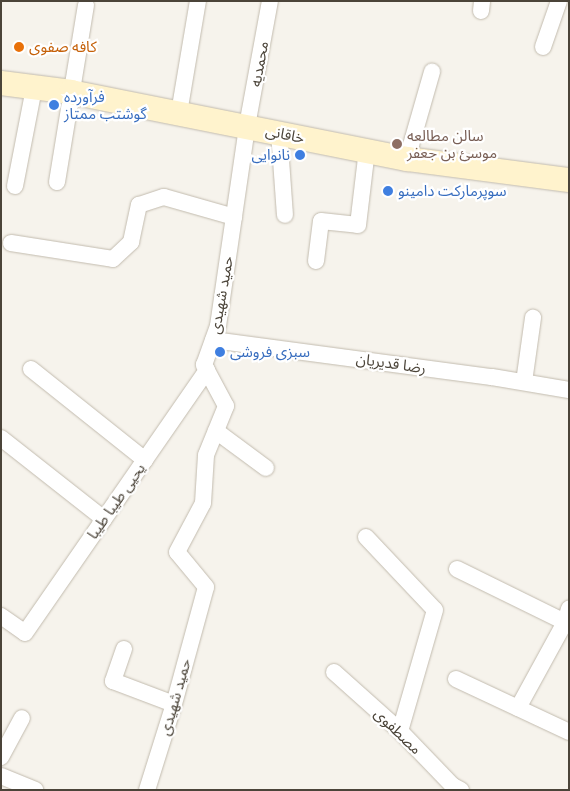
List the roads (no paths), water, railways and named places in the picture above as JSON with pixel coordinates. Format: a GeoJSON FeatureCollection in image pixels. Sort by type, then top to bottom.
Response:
{"type":"FeatureCollection","features":[{"type":"Feature","properties":{"kind":"street"},"geometry":{"type":"LineString","coordinates":[[179,113],[198,1]]}},
{"type":"Feature","properties":{"kind":"street","name":"محمدیه"},"geometry":{"type":"LineString","coordinates":[[247,126],[270,1]]}},
{"type":"Feature","properties":{"kind":"street"},"geometry":{"type":"LineString","coordinates":[[543,47],[559,1]]}},
{"type":"Feature","properties":{"kind":"street"},"geometry":{"type":"LineString","coordinates":[[57,182],[86,5]]}},
{"type":"Feature","properties":{"kind":"street"},"geometry":{"type":"LineString","coordinates":[[406,159],[432,72]]}},
{"type":"Feature","properties":{"kind":"street","name":"خاقانی"},"geometry":{"type":"LineString","coordinates":[[1,83],[71,92],[279,132],[406,159],[569,180]]}},
{"type":"Feature","properties":{"kind":"street"},"geometry":{"type":"LineString","coordinates":[[14,186],[34,88]]}},
{"type":"Feature","properties":{"kind":"street","name":"حمید شهیدی"},"geometry":{"type":"LineString","coordinates":[[148,790],[206,587],[178,552],[203,503],[206,455],[226,406],[204,364],[218,326],[247,126]]}},
{"type":"Feature","properties":{"kind":"street"},"geometry":{"type":"LineString","coordinates":[[279,132],[285,215]]}},
{"type":"Feature","properties":{"kind":"street"},"geometry":{"type":"LineString","coordinates":[[316,261],[321,221],[358,225],[367,150]]}},
{"type":"Feature","properties":{"kind":"street"},"geometry":{"type":"LineString","coordinates":[[10,243],[113,259],[131,242],[139,205],[164,197],[234,217]]}},
{"type":"Feature","properties":{"kind":"street"},"geometry":{"type":"LineString","coordinates":[[524,382],[533,318]]}},
{"type":"Feature","properties":{"kind":"street","name":"رضا قدیریان"},"geometry":{"type":"LineString","coordinates":[[213,340],[524,382],[569,390]]}},
{"type":"Feature","properties":{"kind":"street"},"geometry":{"type":"LineString","coordinates":[[32,370],[145,460]]}},
{"type":"Feature","properties":{"kind":"street","name":"یحیی طیبا طیبا"},"geometry":{"type":"LineString","coordinates":[[1,616],[25,632],[207,370]]}},
{"type":"Feature","properties":{"kind":"street"},"geometry":{"type":"LineString","coordinates":[[216,431],[266,468]]}},
{"type":"Feature","properties":{"kind":"street"},"geometry":{"type":"LineString","coordinates":[[1,438],[104,519]]}},
{"type":"Feature","properties":{"kind":"street"},"geometry":{"type":"LineString","coordinates":[[366,537],[435,610],[400,731]]}},
{"type":"Feature","properties":{"kind":"street"},"geometry":{"type":"LineString","coordinates":[[457,569],[568,618],[518,708]]}},
{"type":"Feature","properties":{"kind":"street"},"geometry":{"type":"LineString","coordinates":[[124,649],[113,681],[174,704]]}},
{"type":"Feature","properties":{"kind":"street","name":"مصطفوی"},"geometry":{"type":"LineString","coordinates":[[334,672],[400,731],[454,788]]}},
{"type":"Feature","properties":{"kind":"street"},"geometry":{"type":"LineString","coordinates":[[456,679],[569,732]]}},
{"type":"Feature","properties":{"kind":"street"},"geometry":{"type":"LineString","coordinates":[[1,757],[22,718]]}},
{"type":"Feature","properties":{"kind":"street"},"geometry":{"type":"LineString","coordinates":[[1,776],[35,790]]}},
{"type":"Feature","properties":{"kind":"place","name":"کافه صفوی"},"geometry":{"type":"Point","coordinates":[19,47]}},
{"type":"Feature","properties":{"kind":"place","name":"فرآورده گوشتب ممتاز"},"geometry":{"type":"Point","coordinates":[54,105]}},
{"type":"Feature","properties":{"kind":"place","name":"سالن مطالعه موسئ بن جعفر"},"geometry":{"type":"Point","coordinates":[397,144]}},
{"type":"Feature","properties":{"kind":"place","name":"نانوایی"},"geometry":{"type":"Point","coordinates":[300,155]}},
{"type":"Feature","properties":{"kind":"place","name":"سوپرمارکت دامینو"},"geometry":{"type":"Point","coordinates":[388,191]}},
{"type":"Feature","properties":{"kind":"place","name":"سبزی فروشی"},"geometry":{"type":"Point","coordinates":[220,352]}}]}
